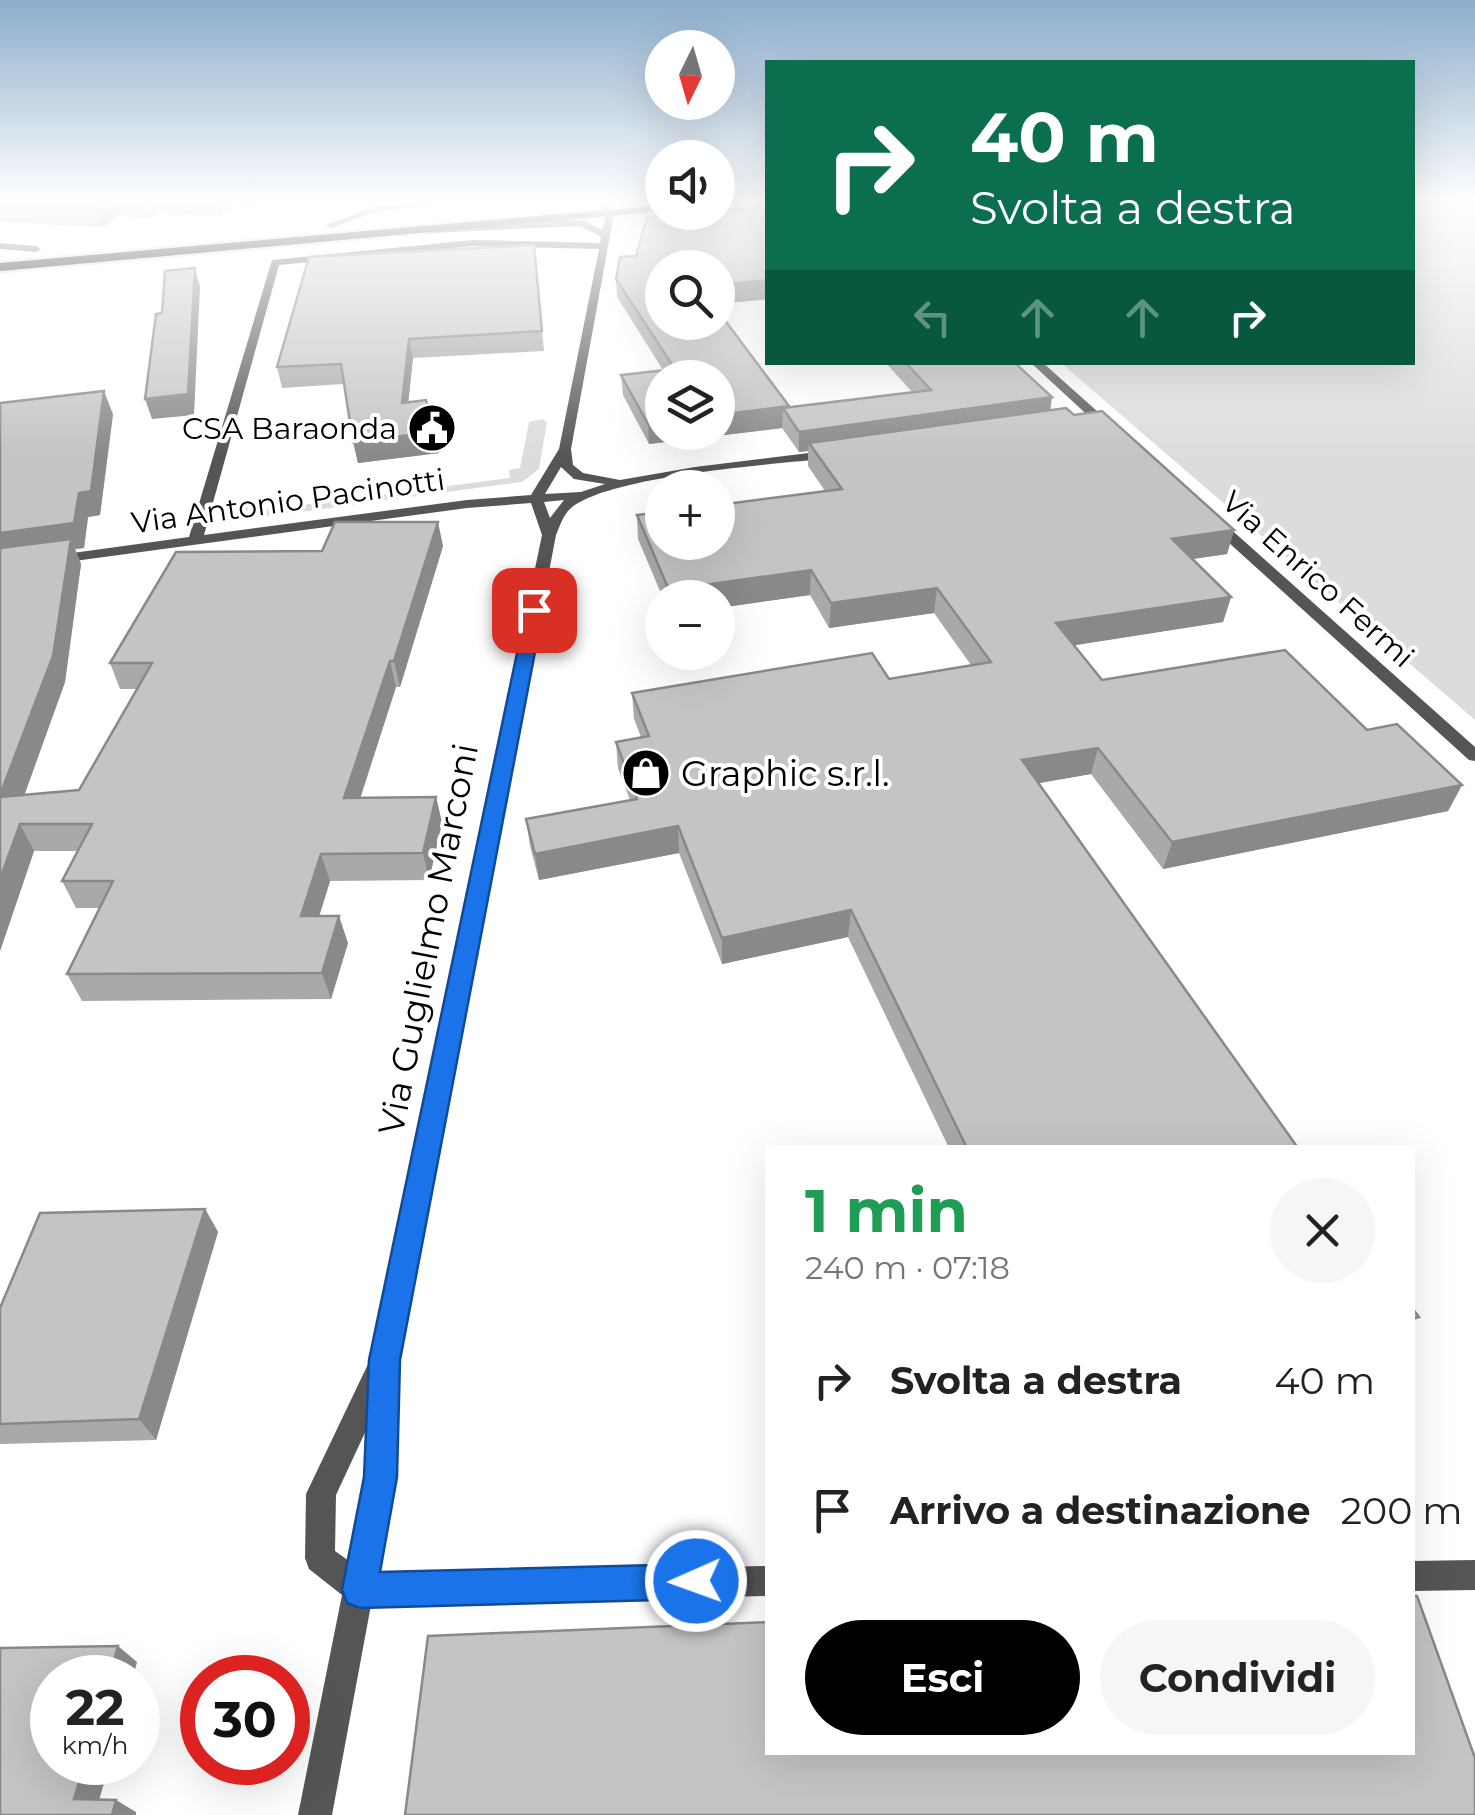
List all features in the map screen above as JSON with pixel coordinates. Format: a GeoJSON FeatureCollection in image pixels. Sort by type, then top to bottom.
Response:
{"type":"FeatureCollection","features":[{"type":"Feature","properties":{"kind":"street"},"geometry":{"type":"LineString","coordinates":[[196,541],[269,286]]}},
{"type":"Feature","properties":{"kind":"street"},"geometry":{"type":"LineString","coordinates":[[597,286],[565,449],[567,466],[579,476],[628,482]]}},
{"type":"Feature","properties":{"kind":"street"},"geometry":{"type":"LineString","coordinates":[[1038,365],[1126,443]]}},
{"type":"Feature","properties":{"kind":"street"},"geometry":{"type":"LineString","coordinates":[[1080,420],[1097,418]]}},
{"type":"Feature","properties":{"kind":"street"},"geometry":{"type":"LineString","coordinates":[[549,535],[536,498],[565,449]]}},
{"type":"Feature","properties":{"kind":"street"},"geometry":{"type":"LineString","coordinates":[[584,494],[628,482],[852,451]]}},
{"type":"Feature","properties":{"kind":"street","name":"Via Antonio Pacinotti"},"geometry":{"type":"LineString","coordinates":[[0,567],[584,494]]}},
{"type":"Feature","properties":{"kind":"street","name":"Via Guglielmo Marconi"},"geometry":{"type":"LineString","coordinates":[[316,1815],[380,1477],[384,1360],[549,535],[559,512],[584,494]]}},
{"type":"Feature","properties":{"kind":"street","name":"Via Enrico Fermi"},"geometry":{"type":"LineString","coordinates":[[1197,507],[1475,756]]}},
{"type":"Feature","properties":{"kind":"street","name":"Via Guglielmo Marconi"},"geometry":{"type":"LineString","coordinates":[[360,1590],[320,1558],[321,1494],[384,1360]]}},
{"type":"Feature","properties":{"kind":"street"},"geometry":{"type":"LineString","coordinates":[[1415,1576],[1475,1575]]}},
{"type":"Feature","properties":{"kind":"street"},"geometry":{"type":"LineString","coordinates":[[360,1590],[765,1581]]}},
{"type":"Feature","properties":{"kind":"shaded area"},"geometry":{"type":"Polygon","coordinates":[[[1415,286],[1475,286],[1475,720],[1063,365],[1415,365],[1415,286]]]}},
{"type":"Feature","properties":{"kind":"shaded area"},"geometry":{"type":"Polygon","coordinates":[[[529,422],[547,422],[539,469],[522,482],[255,518],[232,512],[235,504],[249,503],[247,512],[510,478],[509,470],[520,468],[529,422]]]}},
{"type":"Feature","properties":{"kind":"building"},"geometry":{"type":"Polygon","coordinates":[[[164,286],[194,286],[188,394],[145,399],[156,314],[162,313],[164,286]]]}},
{"type":"Feature","properties":{"kind":"building"},"geometry":{"type":"Polygon","coordinates":[[[301,286],[538,286],[542,331],[409,339],[402,403],[426,400],[435,432],[353,442],[341,364],[277,367],[301,286]]]}},
{"type":"Feature","properties":{"kind":"building"},"geometry":{"type":"Polygon","coordinates":[[[620,286],[645,286],[645,323],[620,286]]]}},
{"type":"Feature","properties":{"kind":"building"},"geometry":{"type":"Polygon","coordinates":[[[735,334],[789,406],[735,413],[735,360],[669,360],[656,340],[735,340],[735,334]]]}},
{"type":"Feature","properties":{"kind":"building"},"geometry":{"type":"Polygon","coordinates":[[[908,365],[1017,365],[1052,397],[799,432],[783,408],[931,390],[908,365]]]}},
{"type":"Feature","properties":{"kind":"building"},"geometry":{"type":"Polygon","coordinates":[[[645,372],[645,419],[621,375],[645,372]]]}},
{"type":"Feature","properties":{"kind":"building"},"geometry":{"type":"Polygon","coordinates":[[[104,391],[91,491],[79,493],[74,523],[0,533],[0,403],[104,391]]]}},
{"type":"Feature","properties":{"kind":"building"},"geometry":{"type":"Polygon","coordinates":[[[1066,408],[1074,415],[1102,411],[1234,530],[1172,539],[1231,597],[1056,623],[1102,680],[1285,650],[1367,730],[1397,724],[1462,785],[1172,842],[1098,748],[1022,760],[1296,1145],[966,1145],[851,910],[722,938],[678,826],[535,854],[526,819],[637,799],[616,742],[649,736],[632,693],[872,653],[889,679],[991,662],[937,588],[831,603],[811,570],[735,581],[665,580],[656,560],[735,560],[735,503],[842,489],[809,443],[1066,408]]]}},
{"type":"Feature","properties":{"kind":"building"},"geometry":{"type":"Polygon","coordinates":[[[645,514],[645,534],[637,515],[645,514]]]}},
{"type":"Feature","properties":{"kind":"building"},"geometry":{"type":"Polygon","coordinates":[[[335,522],[438,522],[394,661],[390,661],[344,798],[436,797],[423,853],[321,854],[301,916],[339,916],[322,973],[67,974],[113,881],[62,881],[92,824],[20,824],[0,879],[0,797],[79,790],[152,663],[110,663],[176,552],[322,551],[335,522]]]}},
{"type":"Feature","properties":{"kind":"building"},"geometry":{"type":"Polygon","coordinates":[[[71,539],[53,656],[0,795],[0,548],[71,539]]]}},
{"type":"Feature","properties":{"kind":"building"},"geometry":{"type":"Polygon","coordinates":[[[205,1209],[139,1419],[0,1424],[0,1308],[40,1213],[205,1209]]]}},
{"type":"Feature","properties":{"kind":"building"},"geometry":{"type":"Polygon","coordinates":[[[1417,1596],[1475,1758],[1475,1815],[405,1815],[428,1636],[765,1622],[765,1755],[1415,1755],[1417,1596]]]}},
{"type":"Feature","properties":{"kind":"building"},"geometry":{"type":"Polygon","coordinates":[[[118,1646],[115,1655],[30,1655],[30,1785],[78,1785],[74,1799],[116,1800],[112,1815],[0,1815],[0,1648],[118,1646]]]}},
{"type":"Feature","properties":{"kind":"place","name":"CSA Baraonda"},"geometry":{"type":"Point","coordinates":[432,428]}},
{"type":"Feature","properties":{"kind":"place","name":"Graphic s.r.l."},"geometry":{"type":"Point","coordinates":[646,773]}},
{"type":"Feature","properties":{"kind":"route"},"geometry":{"type":"LineString","coordinates":[[534,610],[384,1360],[380,1477],[360,1590],[696,1581]]}}]}
